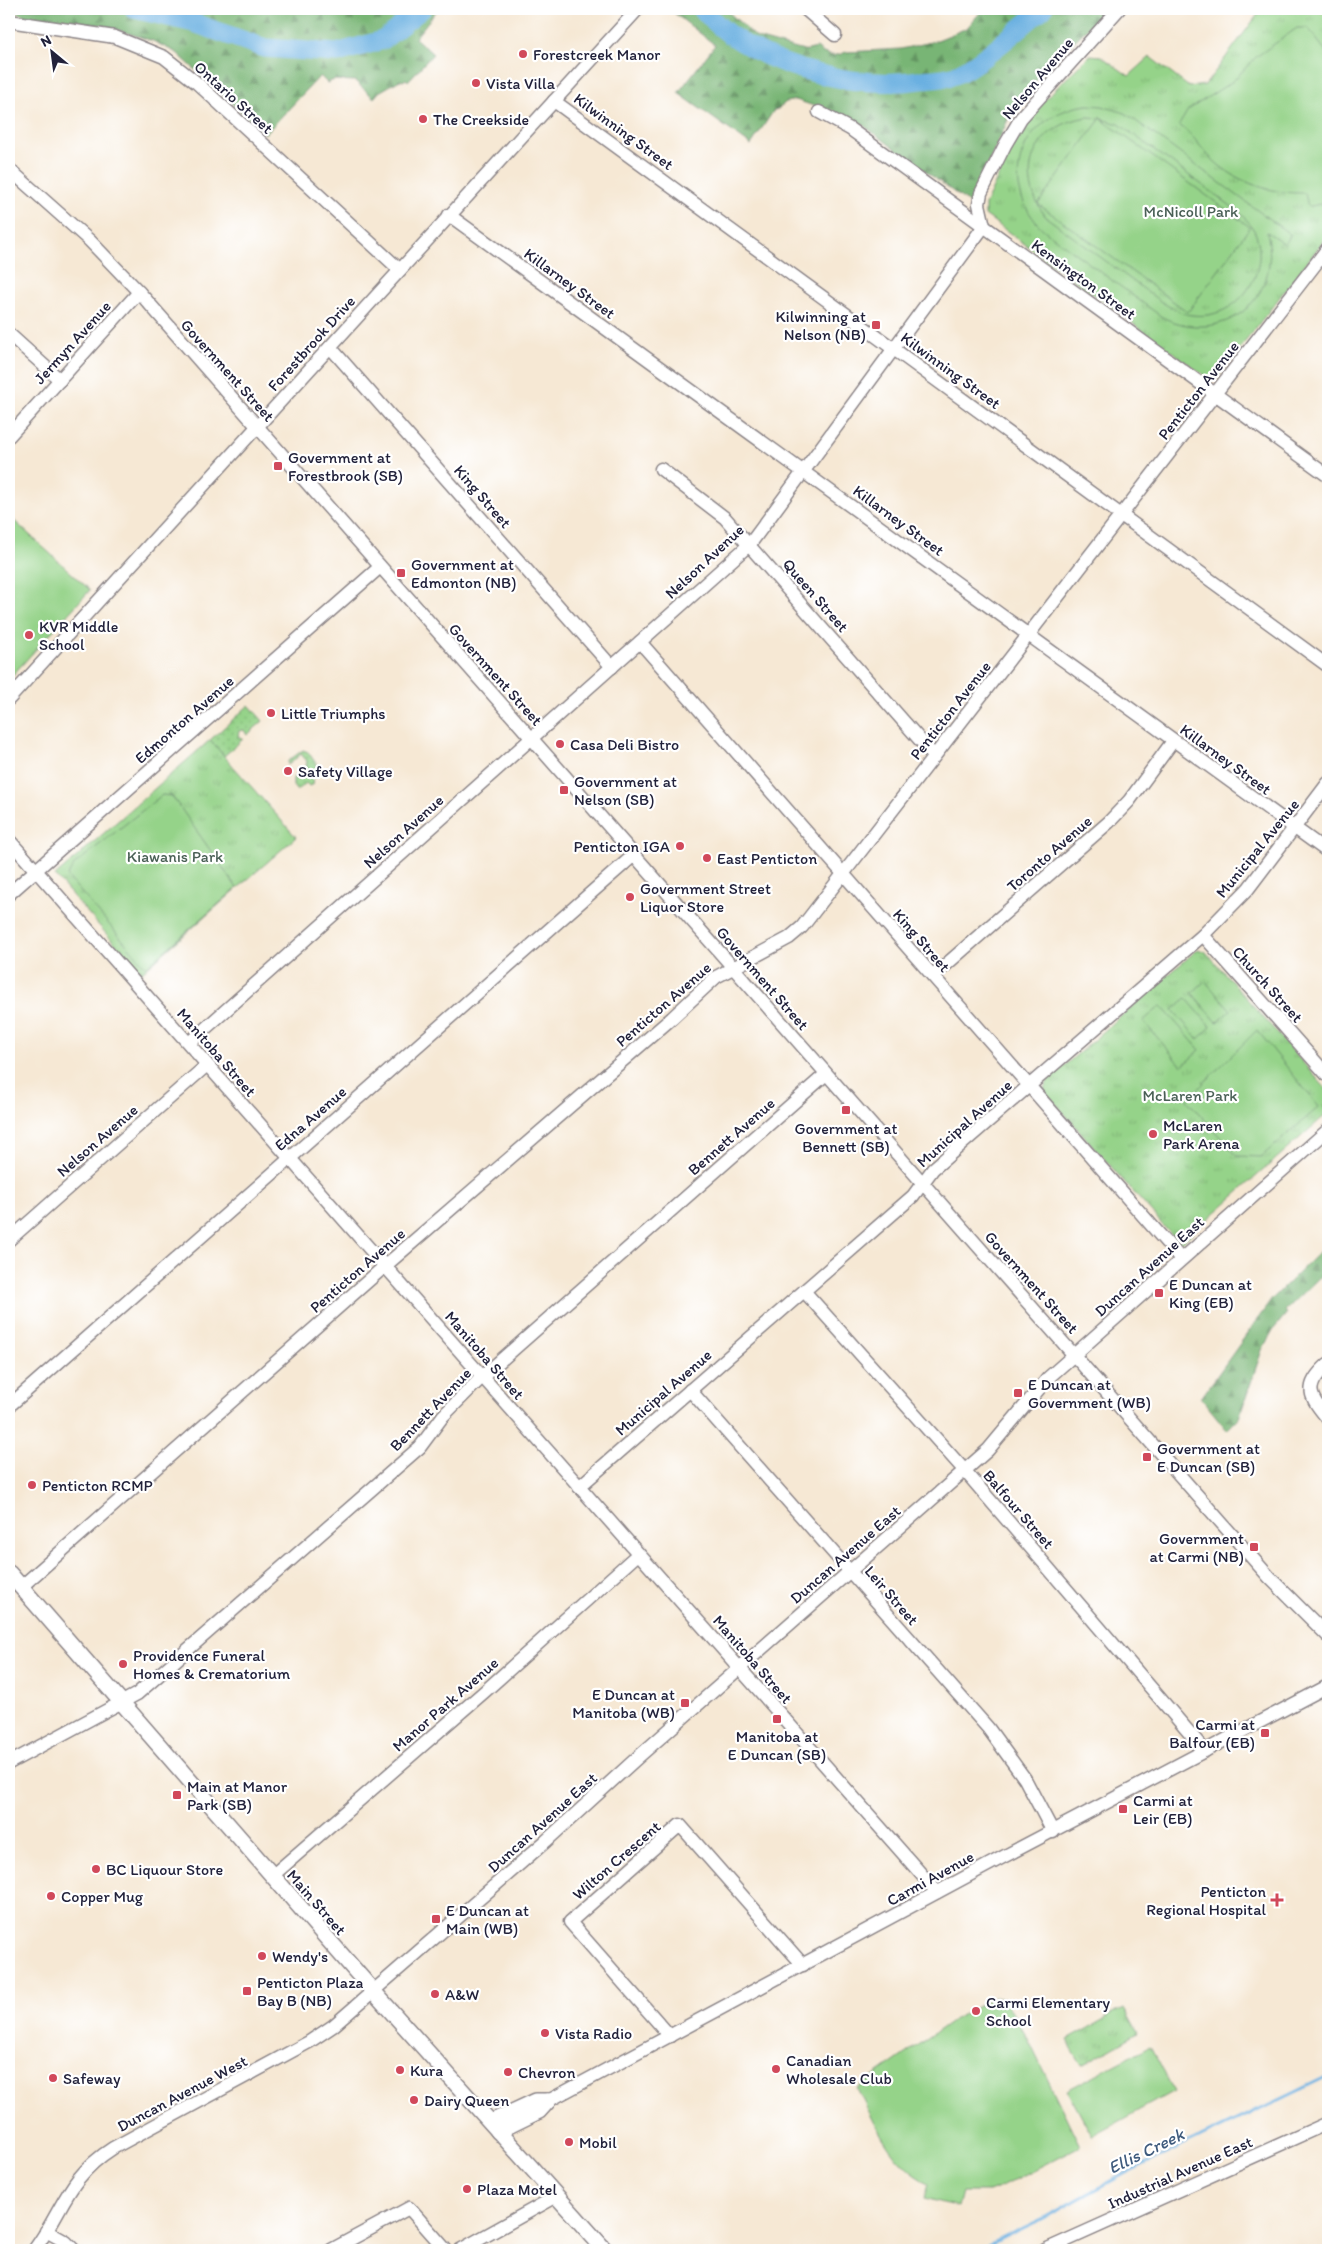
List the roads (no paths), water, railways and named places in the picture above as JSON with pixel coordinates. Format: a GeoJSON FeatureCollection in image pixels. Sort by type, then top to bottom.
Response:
{"type":"FeatureCollection","features":[{"type":"Feature","properties":{"kind":"main road","name":"Main Street"},"geometry":{"type":"LineString","coordinates":[[9,1573],[373,1992],[605,2250]]}},
{"type":"Feature","properties":{"kind":"main road"},"geometry":{"type":"LineString","coordinates":[[494,2127],[536,2101],[548,2101]]}},
{"type":"Feature","properties":{"kind":"street","name":"Forestbrook Drive"},"geometry":{"type":"LineString","coordinates":[[9,699],[638,9]]}},
{"type":"Feature","properties":{"kind":"street"},"geometry":{"type":"LineString","coordinates":[[805,9],[835,35]]}},
{"type":"Feature","properties":{"kind":"street","name":"Nelson Avenue"},"geometry":{"type":"LineString","coordinates":[[189,1043],[750,544],[984,226],[979,204],[981,193],[1004,145],[1021,118],[1119,9]]}},
{"type":"Feature","properties":{"kind":"street","name":"Ontario Street"},"geometry":{"type":"LineString","coordinates":[[9,21],[115,36],[164,57],[197,83],[400,270]]}},
{"type":"Feature","properties":{"kind":"street","name":"Kilwinning Street"},"geometry":{"type":"LineString","coordinates":[[554,101],[1328,666]]}},
{"type":"Feature","properties":{"kind":"street","name":"Kensington Street"},"geometry":{"type":"LineString","coordinates":[[819,112],[850,129],[1328,476]]}},
{"type":"Feature","properties":{"kind":"street","name":"Government Street"},"geometry":{"type":"LineString","coordinates":[[9,169],[90,241],[139,292],[922,1184],[1270,1578],[1326,1637]]}},
{"type":"Feature","properties":{"kind":"street","name":"Killarney Street"},"geometry":{"type":"LineString","coordinates":[[449,216],[1328,852]]}},
{"type":"Feature","properties":{"kind":"street","name":"Penticton Avenue"},"geometry":{"type":"LineString","coordinates":[[21,1587],[385,1266],[672,1018],[716,977],[789,938],[802,927],[1328,248]]}},
{"type":"Feature","properties":{"kind":"street","name":"Jermyn Avenue"},"geometry":{"type":"LineString","coordinates":[[9,436],[139,292]]}},
{"type":"Feature","properties":{"kind":"street"},"geometry":{"type":"LineString","coordinates":[[9,334],[60,380]]}},
{"type":"Feature","properties":{"kind":"street","name":"King Street"},"geometry":{"type":"LineString","coordinates":[[330,347],[612,667]]}},
{"type":"Feature","properties":{"kind":"street","name":"Queen Street"},"geometry":{"type":"LineString","coordinates":[[661,469],[725,518],[750,544],[934,756]]}},
{"type":"Feature","properties":{"kind":"street","name":"Edmonton Avenue"},"geometry":{"type":"LineString","coordinates":[[9,894],[380,567]]}},
{"type":"Feature","properties":{"kind":"street","name":"King Street"},"geometry":{"type":"LineString","coordinates":[[640,642],[1180,1259]]}},
{"type":"Feature","properties":{"kind":"street","name":"Toronto Avenue"},"geometry":{"type":"LineString","coordinates":[[933,976],[1109,822],[1129,801],[1174,741]]}},
{"type":"Feature","properties":{"kind":"street","name":"Municipal Avenue"},"geometry":{"type":"LineString","coordinates":[[580,1487],[913,1196],[933,1169],[1202,935],[1248,889],[1328,783]]}},
{"type":"Feature","properties":{"kind":"street","name":"Manitoba Street"},"geometry":{"type":"LineString","coordinates":[[9,840],[937,1892]]}},
{"type":"Feature","properties":{"kind":"street","name":"Edna Avenue"},"geometry":{"type":"LineString","coordinates":[[9,1406],[634,855]]}},
{"type":"Feature","properties":{"kind":"street","name":"Church Street"},"geometry":{"type":"LineString","coordinates":[[1202,935],[1328,1076]]}},
{"type":"Feature","properties":{"kind":"street","name":"Nelson Avenue"},"geometry":{"type":"LineString","coordinates":[[9,1240],[207,1065]]}},
{"type":"Feature","properties":{"kind":"street","name":"Bennett Avenue"},"geometry":{"type":"LineString","coordinates":[[9,1763],[137,1694],[420,1447],[443,1416],[482,1377],[826,1074]]}},
{"type":"Feature","properties":{"kind":"street","name":"Duncan Avenue East"},"geometry":{"type":"LineString","coordinates":[[373,1992],[964,1471],[1005,1432],[1035,1392],[1074,1354],[1328,1130]]}},
{"type":"Feature","properties":{"kind":"street","name":"Balfour Street"},"geometry":{"type":"LineString","coordinates":[[804,1291],[964,1471],[1205,1751]]}},
{"type":"Feature","properties":{"kind":"street"},"geometry":{"type":"LineString","coordinates":[[1328,1364],[1319,1372],[1312,1384],[1312,1400],[1328,1419]]}},
{"type":"Feature","properties":{"kind":"street","name":"Leir Street"},"geometry":{"type":"LineString","coordinates":[[690,1390],[988,1728],[1025,1779],[1053,1832]]}},
{"type":"Feature","properties":{"kind":"street","name":"Manor Park Avenue"},"geometry":{"type":"LineString","coordinates":[[272,1876],[484,1692],[638,1554]]}},
{"type":"Feature","properties":{"kind":"street","name":"Carmi Avenue"},"geometry":{"type":"LineString","coordinates":[[548,2101],[937,1892],[1328,1686]]}},
{"type":"Feature","properties":{"kind":"street","name":"Wilton Crescent"},"geometry":{"type":"LineString","coordinates":[[670,2036],[570,1922],[680,1825],[803,1965]]}},
{"type":"Feature","properties":{"kind":"street","name":"Duncan Avenue West"},"geometry":{"type":"LineString","coordinates":[[34,2250],[74,2183],[93,2162],[106,2153],[309,2042],[334,2026],[373,1992]]}},
{"type":"Feature","properties":{"kind":"street","name":"Industrial Avenue East"},"geometry":{"type":"LineString","coordinates":[[1045,2250],[1328,2123]]}},
{"type":"Feature","properties":{"kind":"street"},"geometry":{"type":"LineString","coordinates":[[460,2250],[557,2196]]}},
{"type":"Feature","properties":{"kind":"street"},"geometry":{"type":"LineString","coordinates":[[331,2250],[409,2208],[446,2250]]}},
{"type":"Feature","properties":{"kind":"street"},"geometry":{"type":"LineString","coordinates":[[46,2231],[66,2242],[74,2250]]}},
{"type":"Feature","properties":{"kind":"waterway"},"geometry":{"type":"LineString","coordinates":[[134,9],[194,23],[265,48],[337,53],[383,40],[422,9]]}},
{"type":"Feature","properties":{"kind":"waterway"},"geometry":{"type":"LineString","coordinates":[[701,9],[728,33],[753,49],[775,59],[823,75],[847,80],[872,82],[938,79],[955,75],[976,63],[1043,9]]}},
{"type":"Feature","properties":{"kind":"waterway","name":"Ellis Creek"},"geometry":{"type":"LineString","coordinates":[[977,2250],[1044,2218],[1126,2173],[1328,2076]]}},
{"type":"Feature","properties":{"kind":"place","name":"Forestcreek Manor"},"geometry":{"type":"Point","coordinates":[523,54]}},
{"type":"Feature","properties":{"kind":"place","name":"Vista Villa"},"geometry":{"type":"Point","coordinates":[476,83]}},
{"type":"Feature","properties":{"kind":"place","name":"The Creekside"},"geometry":{"type":"Point","coordinates":[423,119]}},
{"type":"Feature","properties":{"kind":"place","name":"Kilwinning at Nelson (NB)"},"geometry":{"type":"Point","coordinates":[876,325]}},
{"type":"Feature","properties":{"kind":"place","name":"Government at Forestbrook (SB)"},"geometry":{"type":"Point","coordinates":[278,466]}},
{"type":"Feature","properties":{"kind":"place","name":"Government at Edmonton (NB)"},"geometry":{"type":"Point","coordinates":[401,573]}},
{"type":"Feature","properties":{"kind":"place","name":"KVR Middle School"},"geometry":{"type":"Point","coordinates":[29,635]}},
{"type":"Feature","properties":{"kind":"place","name":"Little Triumphs"},"geometry":{"type":"Point","coordinates":[271,713]}},
{"type":"Feature","properties":{"kind":"place","name":"Casa Deli Bistro"},"geometry":{"type":"Point","coordinates":[560,744]}},
{"type":"Feature","properties":{"kind":"place","name":"Safety Village"},"geometry":{"type":"Point","coordinates":[288,771]}},
{"type":"Feature","properties":{"kind":"place","name":"Government at Nelson (SB)"},"geometry":{"type":"Point","coordinates":[564,790]}},
{"type":"Feature","properties":{"kind":"place","name":"Penticton IGA"},"geometry":{"type":"Point","coordinates":[680,846]}},
{"type":"Feature","properties":{"kind":"place","name":"East Penticton"},"geometry":{"type":"Point","coordinates":[707,858]}},
{"type":"Feature","properties":{"kind":"place","name":"Government Street Liquor Store"},"geometry":{"type":"Point","coordinates":[630,897]}},
{"type":"Feature","properties":{"kind":"place","name":"Government at Bennett (SB)"},"geometry":{"type":"Point","coordinates":[846,1110]}},
{"type":"Feature","properties":{"kind":"place","name":"McLaren Park Arena"},"geometry":{"type":"Point","coordinates":[1153,1134]}},
{"type":"Feature","properties":{"kind":"place","name":"E Duncan at King (EB)"},"geometry":{"type":"Point","coordinates":[1159,1293]}},
{"type":"Feature","properties":{"kind":"place","name":"E Duncan at Government (WB)"},"geometry":{"type":"Point","coordinates":[1018,1393]}},
{"type":"Feature","properties":{"kind":"place","name":"Government at E Duncan (SB)"},"geometry":{"type":"Point","coordinates":[1147,1457]}},
{"type":"Feature","properties":{"kind":"place","name":"Penticton RCMP"},"geometry":{"type":"Point","coordinates":[32,1485]}},
{"type":"Feature","properties":{"kind":"place","name":"Government at Carmi (NB)"},"geometry":{"type":"Point","coordinates":[1254,1547]}},
{"type":"Feature","properties":{"kind":"place","name":"Providence Funeral Homes & Crematorium"},"geometry":{"type":"Point","coordinates":[123,1664]}},
{"type":"Feature","properties":{"kind":"place","name":"E Duncan at Manitoba (WB)"},"geometry":{"type":"Point","coordinates":[685,1703]}},
{"type":"Feature","properties":{"kind":"place","name":"Manitoba at E Duncan (SB)"},"geometry":{"type":"Point","coordinates":[777,1719]}},
{"type":"Feature","properties":{"kind":"place","name":"Carmi at Balfour (EB)"},"geometry":{"type":"Point","coordinates":[1265,1733]}},
{"type":"Feature","properties":{"kind":"place","name":"Main at Manor Park (SB)"},"geometry":{"type":"Point","coordinates":[177,1795]}},
{"type":"Feature","properties":{"kind":"place","name":"Carmi at Leir (EB)"},"geometry":{"type":"Point","coordinates":[1123,1809]}},
{"type":"Feature","properties":{"kind":"place","name":"BC Liquour Store"},"geometry":{"type":"Point","coordinates":[96,1869]}},
{"type":"Feature","properties":{"kind":"place","name":"Copper Mug"},"geometry":{"type":"Point","coordinates":[51,1896]}},
{"type":"Feature","properties":{"kind":"place","name":"Penticton Regional Hospital"},"geometry":{"type":"Point","coordinates":[1277,1900]}},
{"type":"Feature","properties":{"kind":"place","name":"E Duncan at Main (WB)"},"geometry":{"type":"Point","coordinates":[436,1919]}},
{"type":"Feature","properties":{"kind":"place","name":"Wendy's"},"geometry":{"type":"Point","coordinates":[262,1956]}},
{"type":"Feature","properties":{"kind":"place","name":"Penticton Plaza Bay B (NB)"},"geometry":{"type":"Point","coordinates":[247,1991]}},
{"type":"Feature","properties":{"kind":"place","name":"A&W"},"geometry":{"type":"Point","coordinates":[435,1994]}},
{"type":"Feature","properties":{"kind":"place","name":"Carmi Elementary School"},"geometry":{"type":"Point","coordinates":[976,2011]}},
{"type":"Feature","properties":{"kind":"place","name":"Vista Radio"},"geometry":{"type":"Point","coordinates":[545,2033]}},
{"type":"Feature","properties":{"kind":"place","name":"Canadian Wholesale Club"},"geometry":{"type":"Point","coordinates":[776,2069]}},
{"type":"Feature","properties":{"kind":"place","name":"Kura"},"geometry":{"type":"Point","coordinates":[400,2070]}},
{"type":"Feature","properties":{"kind":"place","name":"Chevron"},"geometry":{"type":"Point","coordinates":[508,2072]}},
{"type":"Feature","properties":{"kind":"place","name":"Safeway"},"geometry":{"type":"Point","coordinates":[53,2078]}},
{"type":"Feature","properties":{"kind":"place","name":"Dairy Queen"},"geometry":{"type":"Point","coordinates":[414,2100]}},
{"type":"Feature","properties":{"kind":"place","name":"Mobil"},"geometry":{"type":"Point","coordinates":[569,2142]}},
{"type":"Feature","properties":{"kind":"place","name":"Plaza Motel"},"geometry":{"type":"Point","coordinates":[467,2189]}},
{"type":"Feature","properties":{"kind":"park label","name":"McNicoll Park"},"geometry":{"type":"Point","coordinates":[1191,211]}},
{"type":"Feature","properties":{"kind":"park label","name":"Kiawanis Park"},"geometry":{"type":"Point","coordinates":[175,856]}},
{"type":"Feature","properties":{"kind":"park label","name":"McLaren Park"},"geometry":{"type":"Point","coordinates":[1190,1095]}}]}
